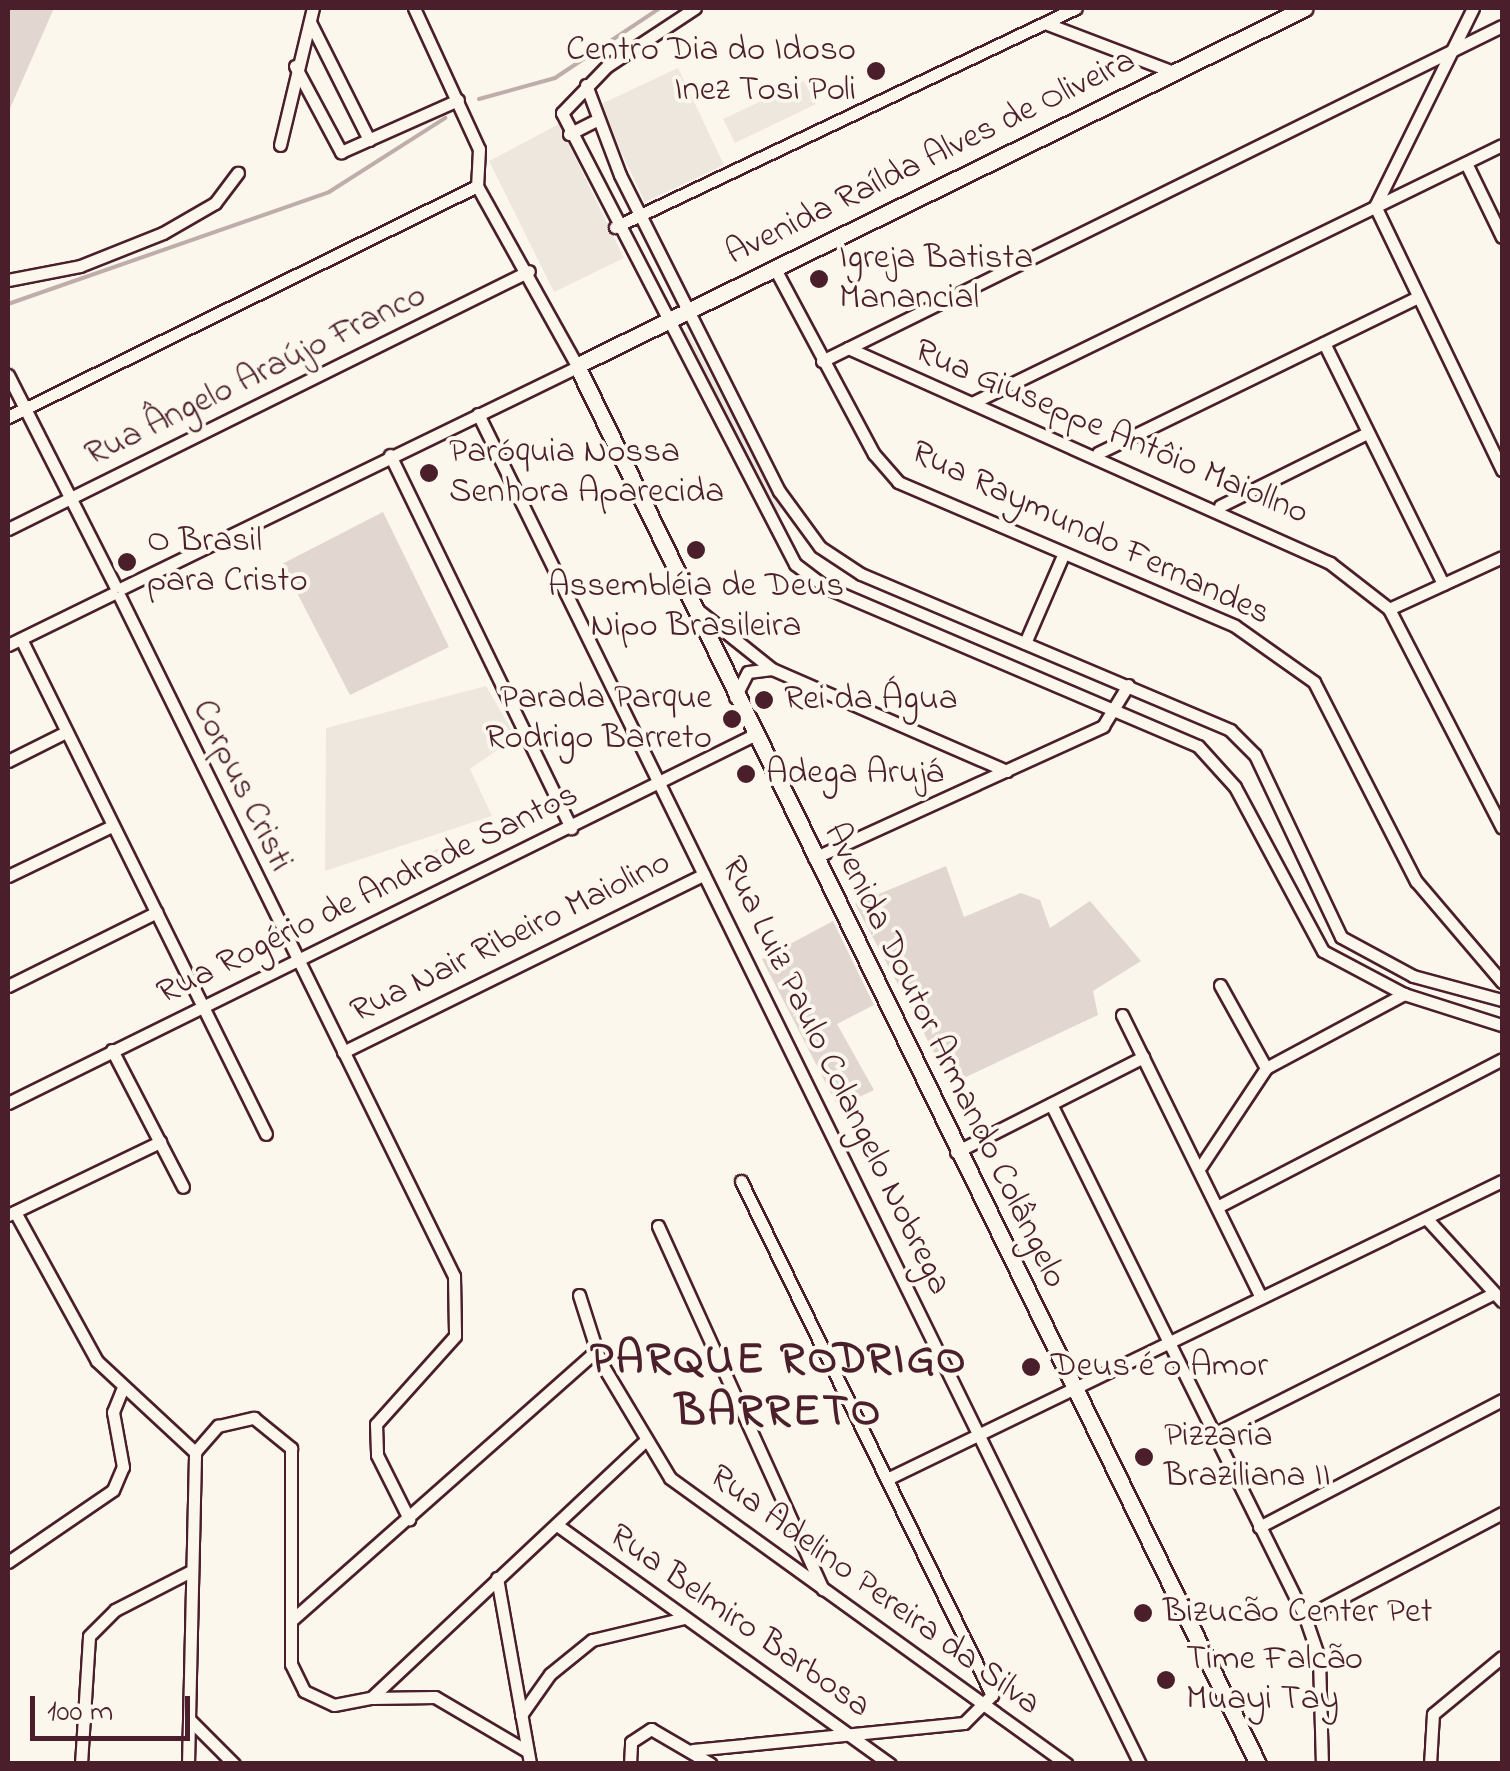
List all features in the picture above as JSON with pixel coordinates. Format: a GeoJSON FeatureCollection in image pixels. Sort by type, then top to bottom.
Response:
{"type":"FeatureCollection","features":[{"type":"Feature","properties":{"kind":"street"},"geometry":{"type":"LineString","coordinates":[[280,146],[295,66],[313,8]]}},
{"type":"Feature","properties":{"kind":"street","name":"Avenida Doutor Armando Colângelo"},"geometry":{"type":"LineString","coordinates":[[414,8],[479,148],[477,186],[529,271],[578,367],[752,736],[1258,1764]]}},
{"type":"Feature","properties":{"kind":"street"},"geometry":{"type":"LineString","coordinates":[[696,8],[586,85],[562,113],[615,228],[796,564],[825,588],[1119,709],[1208,755],[1244,802],[1310,937],[1342,966],[1404,994],[1502,1026]]}},
{"type":"Feature","properties":{"kind":"street"},"geometry":{"type":"LineString","coordinates":[[615,228],[1076,8]]}},
{"type":"Feature","properties":{"kind":"street","name":"Avenida Raílda Alves de Oliveira"},"geometry":{"type":"LineString","coordinates":[[8,646],[1305,8]]}},
{"type":"Feature","properties":{"kind":"street"},"geometry":{"type":"LineString","coordinates":[[1376,206],[1473,8]]}},
{"type":"Feature","properties":{"kind":"street"},"geometry":{"type":"LineString","coordinates":[[310,22],[369,140]]}},
{"type":"Feature","properties":{"kind":"street"},"geometry":{"type":"LineString","coordinates":[[1045,22],[1176,73]]}},
{"type":"Feature","properties":{"kind":"street"},"geometry":{"type":"LineString","coordinates":[[822,361],[1502,26]]}},
{"type":"Feature","properties":{"kind":"street"},"geometry":{"type":"LineString","coordinates":[[295,66],[332,149],[369,140],[458,100]]}},
{"type":"Feature","properties":{"kind":"street"},"geometry":{"type":"LineString","coordinates":[[586,85],[595,121],[620,175],[779,491],[820,547],[1009,637],[1128,685],[1244,741],[1342,937],[1413,976],[1497,998]]}},
{"type":"Feature","properties":{"kind":"street"},"geometry":{"type":"LineString","coordinates":[[570,134],[595,121]]}},
{"type":"Feature","properties":{"kind":"street"},"geometry":{"type":"LineString","coordinates":[[972,403],[1502,145]]}},
{"type":"Feature","properties":{"kind":"street"},"geometry":{"type":"LineString","coordinates":[[1466,163],[1502,238]]}},
{"type":"Feature","properties":{"kind":"street"},"geometry":{"type":"LineString","coordinates":[[8,280],[80,266],[163,233],[215,204],[238,173]]}},
{"type":"Feature","properties":{"kind":"street"},"geometry":{"type":"LineString","coordinates":[[8,417],[477,186]]}},
{"type":"Feature","properties":{"kind":"street"},"geometry":{"type":"LineString","coordinates":[[1376,206],[1502,470]]}},
{"type":"Feature","properties":{"kind":"street","name":"Rua Raymundo Fernandes"},"geometry":{"type":"LineString","coordinates":[[774,267],[822,361],[898,482],[1235,626],[1314,682],[1416,881],[1501,981]]}},
{"type":"Feature","properties":{"kind":"street","name":"Rua Ângelo Araújo Franco"},"geometry":{"type":"LineString","coordinates":[[8,530],[529,271]]}},
{"type":"Feature","properties":{"kind":"street"},"geometry":{"type":"LineString","coordinates":[[1098,453],[1418,297]]}},
{"type":"Feature","properties":{"kind":"street"},"geometry":{"type":"LineString","coordinates":[[1324,343],[1444,584]]}},
{"type":"Feature","properties":{"kind":"street","name":"Rua Giuseppe Antôio Maiollno"},"geometry":{"type":"LineString","coordinates":[[848,348],[1098,453],[1307,547],[1389,609],[1502,828]]}},
{"type":"Feature","properties":{"kind":"street","name":"Corpus Cristi"},"geometry":{"type":"LineString","coordinates":[[8,374],[460,1293],[455,1336],[376,1424],[377,1455],[409,1519]]}},
{"type":"Feature","properties":{"kind":"street","name":"Rua Luiz Paulo Colangelo Nobrega"},"geometry":{"type":"LineString","coordinates":[[478,414],[1138,1762]]}},
{"type":"Feature","properties":{"kind":"street"},"geometry":{"type":"LineString","coordinates":[[1220,506],[1368,433]]}},
{"type":"Feature","properties":{"kind":"street"},"geometry":{"type":"LineString","coordinates":[[390,456],[570,828]]}},
{"type":"Feature","properties":{"kind":"street"},"geometry":{"type":"LineString","coordinates":[[1024,643],[1063,555]]}},
{"type":"Feature","properties":{"kind":"street"},"geometry":{"type":"LineString","coordinates":[[1389,609],[1502,556]]}},
{"type":"Feature","properties":{"kind":"street"},"geometry":{"type":"LineString","coordinates":[[689,603],[772,669],[1007,770]]}},
{"type":"Feature","properties":{"kind":"street"},"geometry":{"type":"LineString","coordinates":[[1000,662],[1009,637]]}},
{"type":"Feature","properties":{"kind":"street"},"geometry":{"type":"LineString","coordinates":[[21,638],[266,1134]]}},
{"type":"Feature","properties":{"kind":"street"},"geometry":{"type":"LineString","coordinates":[[735,696],[748,672],[772,669]]}},
{"type":"Feature","properties":{"kind":"street"},"geometry":{"type":"LineString","coordinates":[[814,858],[1103,726],[1119,709],[1128,685]]}},
{"type":"Feature","properties":{"kind":"street"},"geometry":{"type":"LineString","coordinates":[[8,761],[66,732]]}},
{"type":"Feature","properties":{"kind":"street","name":"Rua Rogério de Andrade Santos"},"geometry":{"type":"LineString","coordinates":[[8,1103],[752,736]]}},
{"type":"Feature","properties":{"kind":"street"},"geometry":{"type":"LineString","coordinates":[[8,876],[112,826]]}},
{"type":"Feature","properties":{"kind":"street","name":"Rua Nair Ribeiro Maiolino"},"geometry":{"type":"LineString","coordinates":[[343,1052],[704,874]]}},
{"type":"Feature","properties":{"kind":"street"},"geometry":{"type":"LineString","coordinates":[[8,986],[157,912]]}},
{"type":"Feature","properties":{"kind":"street"},"geometry":{"type":"LineString","coordinates":[[1486,1020],[1501,981]]}},
{"type":"Feature","properties":{"kind":"street"},"geometry":{"type":"LineString","coordinates":[[1220,985],[1266,1068]]}},
{"type":"Feature","properties":{"kind":"street"},"geometry":{"type":"LineString","coordinates":[[1201,1166],[1266,1068],[1404,994]]}},
{"type":"Feature","properties":{"kind":"street"},"geometry":{"type":"LineString","coordinates":[[1122,1016],[1201,1166],[1261,1296]]}},
{"type":"Feature","properties":{"kind":"street"},"geometry":{"type":"LineString","coordinates":[[112,1050],[183,1187]]}},
{"type":"Feature","properties":{"kind":"street"},"geometry":{"type":"LineString","coordinates":[[956,1152],[1143,1057]]}},
{"type":"Feature","properties":{"kind":"street"},"geometry":{"type":"LineString","coordinates":[[1218,1206],[1502,1059]]}},
{"type":"Feature","properties":{"kind":"street"},"geometry":{"type":"LineString","coordinates":[[1052,1104],[1305,1617],[1319,1658],[1322,1764]]}},
{"type":"Feature","properties":{"kind":"street"},"geometry":{"type":"LineString","coordinates":[[160,1142],[11,1214],[61,1307],[122,1390],[195,1452]]}},
{"type":"Feature","properties":{"kind":"street"},"geometry":{"type":"LineString","coordinates":[[693,1750],[964,1724],[989,1708],[986,1673],[742,1181]]}},
{"type":"Feature","properties":{"kind":"street"},"geometry":{"type":"LineString","coordinates":[[889,1478],[1502,1181]]}},
{"type":"Feature","properties":{"kind":"street"},"geometry":{"type":"LineString","coordinates":[[1214,1434],[1498,1297],[1427,1219]]}},
{"type":"Feature","properties":{"kind":"street"},"geometry":{"type":"LineString","coordinates":[[658,1226],[823,1589]]}},
{"type":"Feature","properties":{"kind":"street","name":"Rua Adelino Pereira da Silva"},"geometry":{"type":"LineString","coordinates":[[580,1295],[597,1350],[643,1443],[670,1478],[1067,1764]]}},
{"type":"Feature","properties":{"kind":"street"},"geometry":{"type":"LineString","coordinates":[[293,1619],[597,1350]]}},
{"type":"Feature","properties":{"kind":"street"},"geometry":{"type":"LineString","coordinates":[[8,1562],[113,1490],[123,1467],[113,1412],[122,1390]]}},
{"type":"Feature","properties":{"kind":"street"},"geometry":{"type":"LineString","coordinates":[[1259,1526],[1502,1400]]}},
{"type":"Feature","properties":{"kind":"street"},"geometry":{"type":"LineString","coordinates":[[188,1764],[189,1572],[195,1452],[218,1426],[254,1418],[291,1448],[292,1664],[304,1690],[334,1705],[371,1698],[435,1698],[528,1757]]}},
{"type":"Feature","properties":{"kind":"street"},"geometry":{"type":"LineString","coordinates":[[371,1698],[643,1443]]}},
{"type":"Feature","properties":{"kind":"street"},"geometry":{"type":"LineString","coordinates":[[1305,1617],[1502,1513]]}},
{"type":"Feature","properties":{"kind":"street","name":"Rua Belmiro Barbosa"},"geometry":{"type":"LineString","coordinates":[[557,1525],[890,1764]]}},
{"type":"Feature","properties":{"kind":"street"},"geometry":{"type":"LineString","coordinates":[[80,1764],[89,1636],[127,1603],[189,1572]]}},
{"type":"Feature","properties":{"kind":"street"},"geometry":{"type":"LineString","coordinates":[[497,1578],[528,1757]]}},
{"type":"Feature","properties":{"kind":"street"},"geometry":{"type":"LineString","coordinates":[[521,1715],[550,1674],[592,1640],[684,1618]]}},
{"type":"Feature","properties":{"kind":"street"},"geometry":{"type":"LineString","coordinates":[[1430,1764],[1433,1714],[1502,1657]]}},
{"type":"Feature","properties":{"kind":"street"},"geometry":{"type":"LineString","coordinates":[[191,1721],[234,1764]]}},
{"type":"Feature","properties":{"kind":"street"},"geometry":{"type":"LineString","coordinates":[[630,1764],[643,1730],[693,1750],[711,1764]]}},
{"type":"Feature","properties":{"kind":"shaded area"},"geometry":{"type":"Polygon","coordinates":[[[8,8],[54,8],[8,113],[8,8]]]}},
{"type":"Feature","properties":{"kind":"shaded area"},"geometry":{"type":"Polygon","coordinates":[[[678,68],[724,165],[645,202],[599,105],[678,68]]]}},
{"type":"Feature","properties":{"kind":"shaded area"},"geometry":{"type":"Polygon","coordinates":[[[804,81],[816,104],[735,143],[723,119],[804,81]]]}},
{"type":"Feature","properties":{"kind":"shaded area"},"geometry":{"type":"Polygon","coordinates":[[[559,124],[624,258],[554,292],[489,161],[559,124]]]}},
{"type":"Feature","properties":{"kind":"shaded area"},"geometry":{"type":"Polygon","coordinates":[[[687,331],[783,508],[771,518],[675,337],[687,331]]]}},
{"type":"Feature","properties":{"kind":"shaded area"},"geometry":{"type":"Polygon","coordinates":[[[383,512],[449,647],[350,695],[282,564],[383,512]]]}},
{"type":"Feature","properties":{"kind":"shaded area"},"geometry":{"type":"Polygon","coordinates":[[[486,686],[516,737],[470,769],[492,816],[325,871],[326,728],[486,686]]]}},
{"type":"Feature","properties":{"kind":"shaded area"},"geometry":{"type":"Polygon","coordinates":[[[454,841],[464,858],[399,888],[392,871],[454,841]]]}},
{"type":"Feature","properties":{"kind":"shaded area"},"geometry":{"type":"Polygon","coordinates":[[[946,866],[964,917],[1021,893],[1040,900],[1050,928],[1090,901],[1141,961],[1093,991],[1098,1015],[951,1084],[855,904],[946,866]]]}},
{"type":"Feature","properties":{"kind":"shaded area"},"geometry":{"type":"Polygon","coordinates":[[[833,921],[874,1005],[837,1024],[874,1090],[838,1107],[762,959],[833,921]]]}},
{"type":"Feature","properties":{"kind":"waterway"},"geometry":{"type":"LineString","coordinates":[[479,99],[555,78],[660,8]]}},
{"type":"Feature","properties":{"kind":"waterway"},"geometry":{"type":"LineString","coordinates":[[8,304],[329,192],[445,118]]}},
{"type":"Feature","properties":{"kind":"place","name":"Centro Dia do Idoso Inez Tosi Poli"},"geometry":{"type":"Point","coordinates":[876,71]}},
{"type":"Feature","properties":{"kind":"place","name":"Igreja Batista Manancial"},"geometry":{"type":"Point","coordinates":[819,279]}},
{"type":"Feature","properties":{"kind":"place","name":"Paróquia Nossa Senhora Aparecida"},"geometry":{"type":"Point","coordinates":[429,473]}},
{"type":"Feature","properties":{"kind":"place","name":"Assembléia de Deus Nipo Brasileira"},"geometry":{"type":"Point","coordinates":[696,550]}},
{"type":"Feature","properties":{"kind":"place","name":"O Brasil para Cristo"},"geometry":{"type":"Point","coordinates":[127,562]}},
{"type":"Feature","properties":{"kind":"place","name":"Rei da Água"},"geometry":{"type":"Point","coordinates":[764,700]}},
{"type":"Feature","properties":{"kind":"place","name":"Parada Parque Rodrigo Barreto"},"geometry":{"type":"Point","coordinates":[732,719]}},
{"type":"Feature","properties":{"kind":"place","name":"Adega Arujá"},"geometry":{"type":"Point","coordinates":[746,774]}},
{"type":"Feature","properties":{"kind":"place","name":"Deus é o Amor"},"geometry":{"type":"Point","coordinates":[1031,1367]}},
{"type":"Feature","properties":{"kind":"place","name":"Pizzaria Braziliana II"},"geometry":{"type":"Point","coordinates":[1144,1457]}},
{"type":"Feature","properties":{"kind":"place","name":"Bizucão Center Pet"},"geometry":{"type":"Point","coordinates":[1143,1613]}},
{"type":"Feature","properties":{"kind":"place","name":"Time Falcão Muayi Tay"},"geometry":{"type":"Point","coordinates":[1166,1680]}},
{"type":"Feature","properties":{"kind":"district","name":"PARQUE RODRIGO BARRETO"},"geometry":{"type":"Point","coordinates":[779,1388]}}]}
